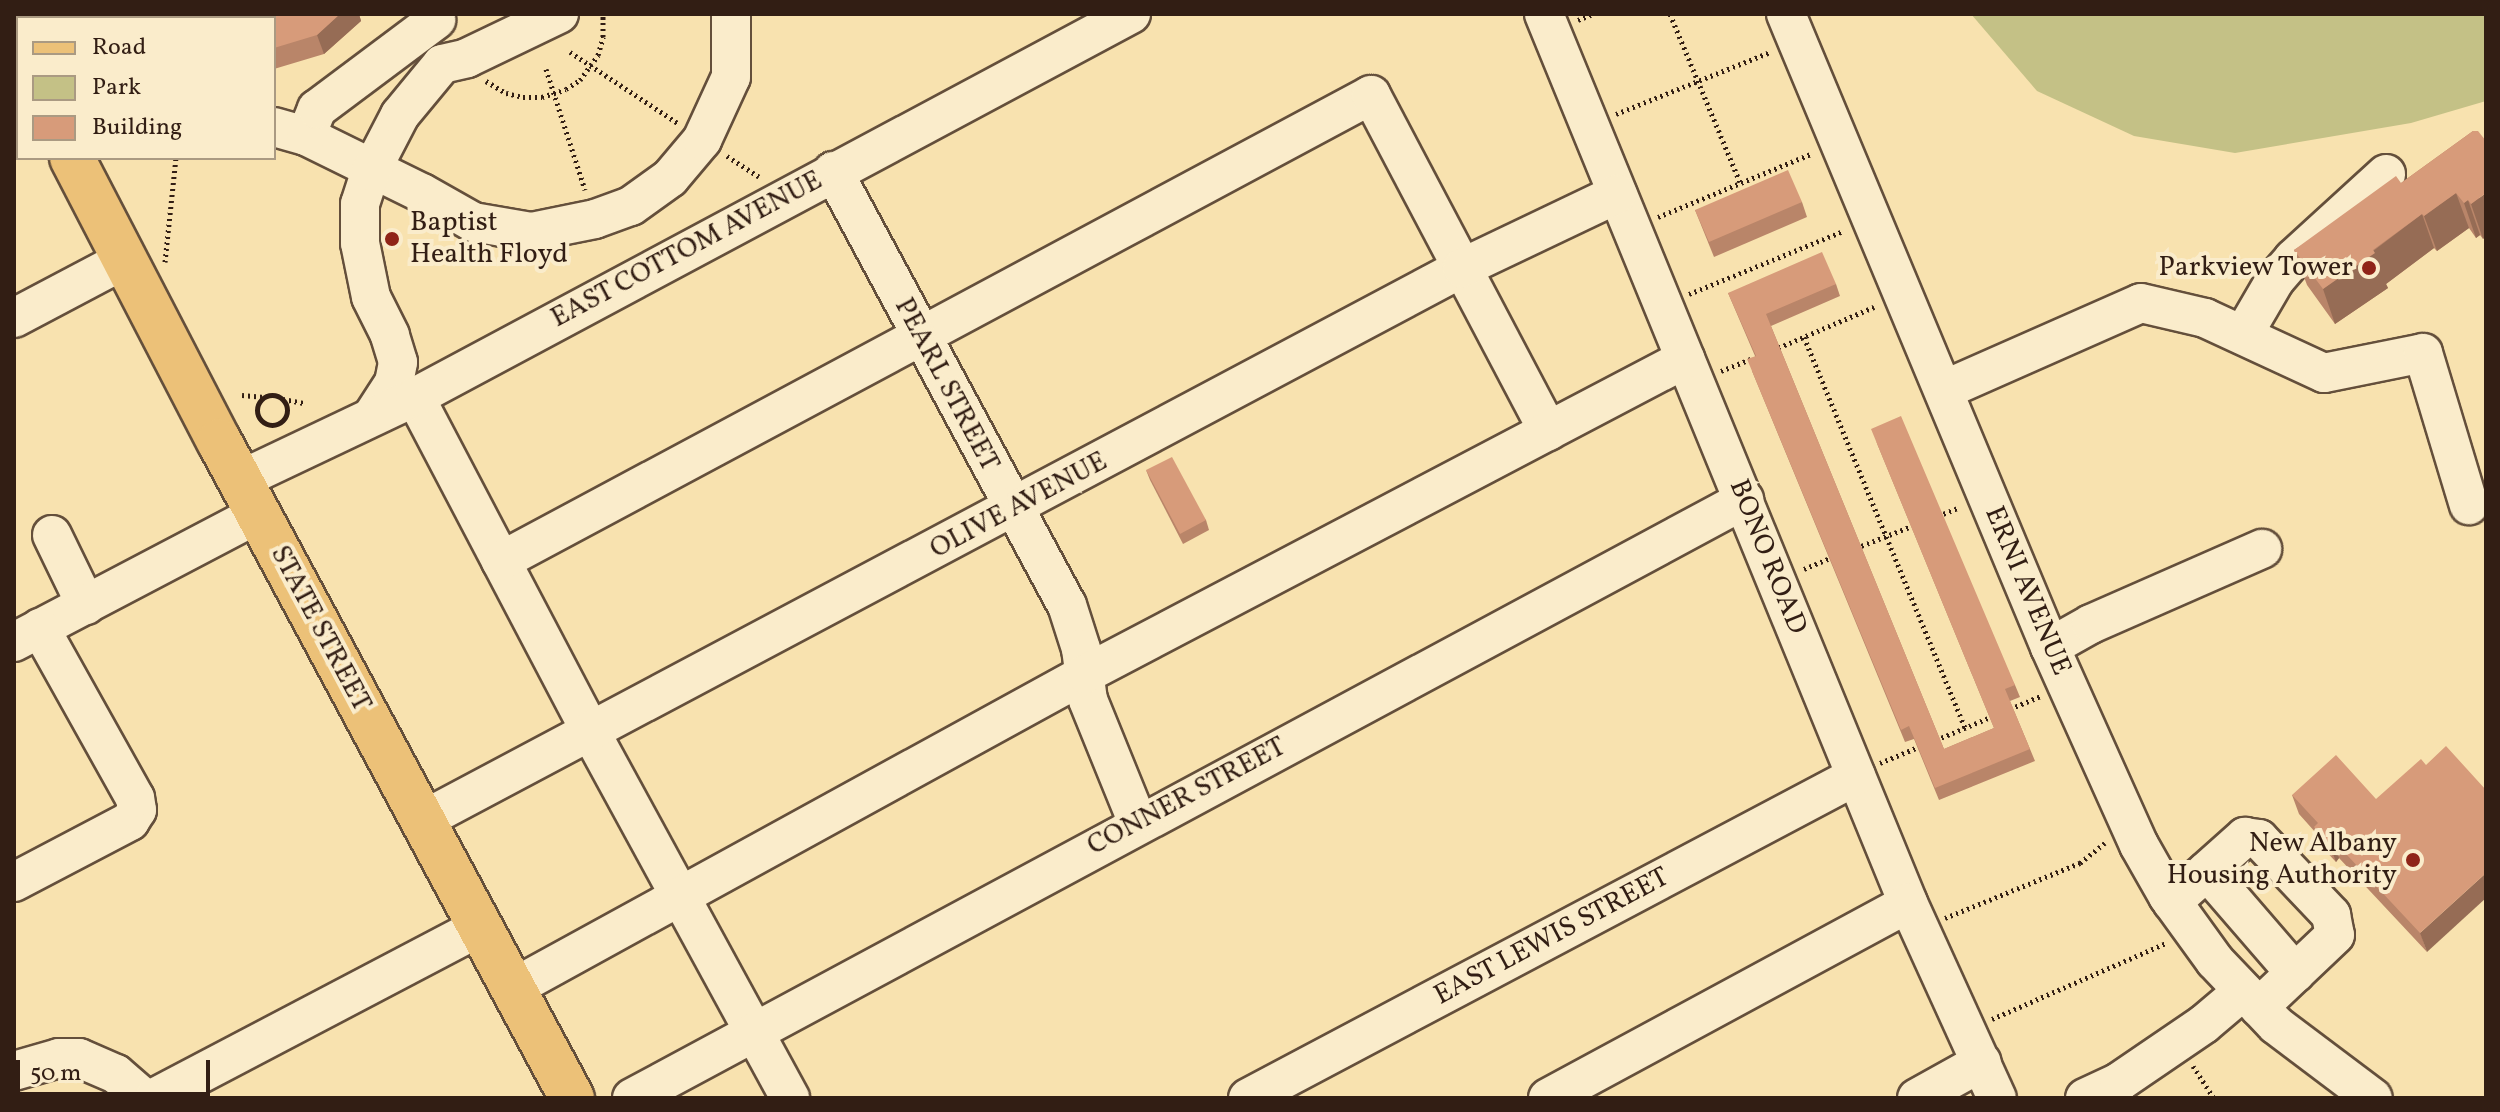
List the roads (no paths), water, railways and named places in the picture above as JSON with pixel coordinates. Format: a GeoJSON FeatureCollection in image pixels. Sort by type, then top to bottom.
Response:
{"type":"FeatureCollection","features":[{"type":"Feature","properties":{"kind":"main road","name":"STATE STREET"},"geometry":{"type":"LineString","coordinates":[[73,160],[144,265],[249,497],[572,1098]]}},
{"type":"Feature","properties":{"kind":"street"},"geometry":{"type":"LineString","coordinates":[[373,415],[394,383],[398,362],[390,335],[371,297],[360,243],[360,204],[371,171],[400,115],[455,61],[559,14]]}},
{"type":"Feature","properties":{"kind":"street"},"geometry":{"type":"LineString","coordinates":[[455,61],[436,17],[290,132],[422,193],[473,222],[531,232],[595,219],[631,206],[670,178],[702,140],[731,77],[731,14]]}},
{"type":"Feature","properties":{"kind":"street","name":"EAST COTTOM AVENUE"},"geometry":{"type":"LineString","coordinates":[[27,635],[86,605],[373,415],[415,397],[1131,14]]}},
{"type":"Feature","properties":{"kind":"street","name":"BONO ROAD"},"geometry":{"type":"LineString","coordinates":[[1544,14],[1617,194],[1699,367],[1744,500],[1866,771],[1997,1098]]}},
{"type":"Feature","properties":{"kind":"street","name":"ERNI AVENUE"},"geometry":{"type":"LineString","coordinates":[[1782,31],[1944,390],[2108,781],[2172,902],[2215,961],[2251,999],[2307,1051],[2373,1098]]}},
{"type":"Feature","properties":{"kind":"street"},"geometry":{"type":"LineString","coordinates":[[501,561],[1371,95],[1548,431]]}},
{"type":"Feature","properties":{"kind":"street","name":"PEARL STREET"},"geometry":{"type":"LineString","coordinates":[[833,171],[1067,605],[1081,649],[1088,700],[1138,823]]}},
{"type":"Feature","properties":{"kind":"street"},"geometry":{"type":"LineString","coordinates":[[2243,335],[2275,280],[2293,259],[2386,174]]}},
{"type":"Feature","properties":{"kind":"street","name":"OLIVE AVENUE"},"geometry":{"type":"LineString","coordinates":[[423,820],[1015,509],[1462,268],[1617,194]]}},
{"type":"Feature","properties":{"kind":"street"},"geometry":{"type":"LineString","coordinates":[[14,318],[144,265]]}},
{"type":"Feature","properties":{"kind":"street"},"geometry":{"type":"LineString","coordinates":[[1944,390],[2141,303],[2205,318],[2324,373],[2423,353],[2469,505]]}},
{"type":"Feature","properties":{"kind":"street"},"geometry":{"type":"LineString","coordinates":[[513,988],[1085,674],[1548,431],[1699,367]]}},
{"type":"Feature","properties":{"kind":"street"},"geometry":{"type":"LineString","coordinates":[[415,397],[590,731],[790,1098]]}},
{"type":"Feature","properties":{"kind":"street","name":"CONNER STREET"},"geometry":{"type":"LineString","coordinates":[[632,1098],[754,1029],[1744,500]]}},
{"type":"Feature","properties":{"kind":"street"},"geometry":{"type":"LineString","coordinates":[[52,535],[86,605]]}},
{"type":"Feature","properties":{"kind":"street"},"geometry":{"type":"LineString","coordinates":[[2050,647],[2091,624],[2262,549]]}},
{"type":"Feature","properties":{"kind":"street"},"geometry":{"type":"LineString","coordinates":[[14,882],[130,821],[137,810],[135,798],[27,635]]}},
{"type":"Feature","properties":{"kind":"street","name":"EAST LEWIS STREET"},"geometry":{"type":"LineString","coordinates":[[1248,1098],[1866,771]]}},
{"type":"Feature","properties":{"kind":"street"},"geometry":{"type":"LineString","coordinates":[[2085,1098],[2119,1082],[2204,1024],[2295,973],[2335,935],[2331,915],[2259,839],[2245,837],[2172,902]]}},
{"type":"Feature","properties":{"kind":"street"},"geometry":{"type":"LineString","coordinates":[[2207,871],[2295,973]]}},
{"type":"Feature","properties":{"kind":"street"},"geometry":{"type":"LineString","coordinates":[[1548,1098],[1924,912]]}},
{"type":"Feature","properties":{"kind":"street"},"geometry":{"type":"LineString","coordinates":[[154,1098],[480,927]]}},
{"type":"Feature","properties":{"kind":"street"},"geometry":{"type":"LineString","coordinates":[[14,1071],[59,1058],[79,1058],[116,1074],[144,1098]]}},
{"type":"Feature","properties":{"kind":"street"},"geometry":{"type":"LineString","coordinates":[[1917,1098],[1982,1062]]}},
{"type":"Feature","properties":{"kind":"place","name":"Baptist Health Floyd"},"geometry":{"type":"Point","coordinates":[392,239]}},
{"type":"Feature","properties":{"kind":"place","name":"Parkview Tower"},"geometry":{"type":"Point","coordinates":[2369,268]}},
{"type":"Feature","properties":{"kind":"place","name":"New Albany Housing Authority"},"geometry":{"type":"Point","coordinates":[2413,860]}}]}
